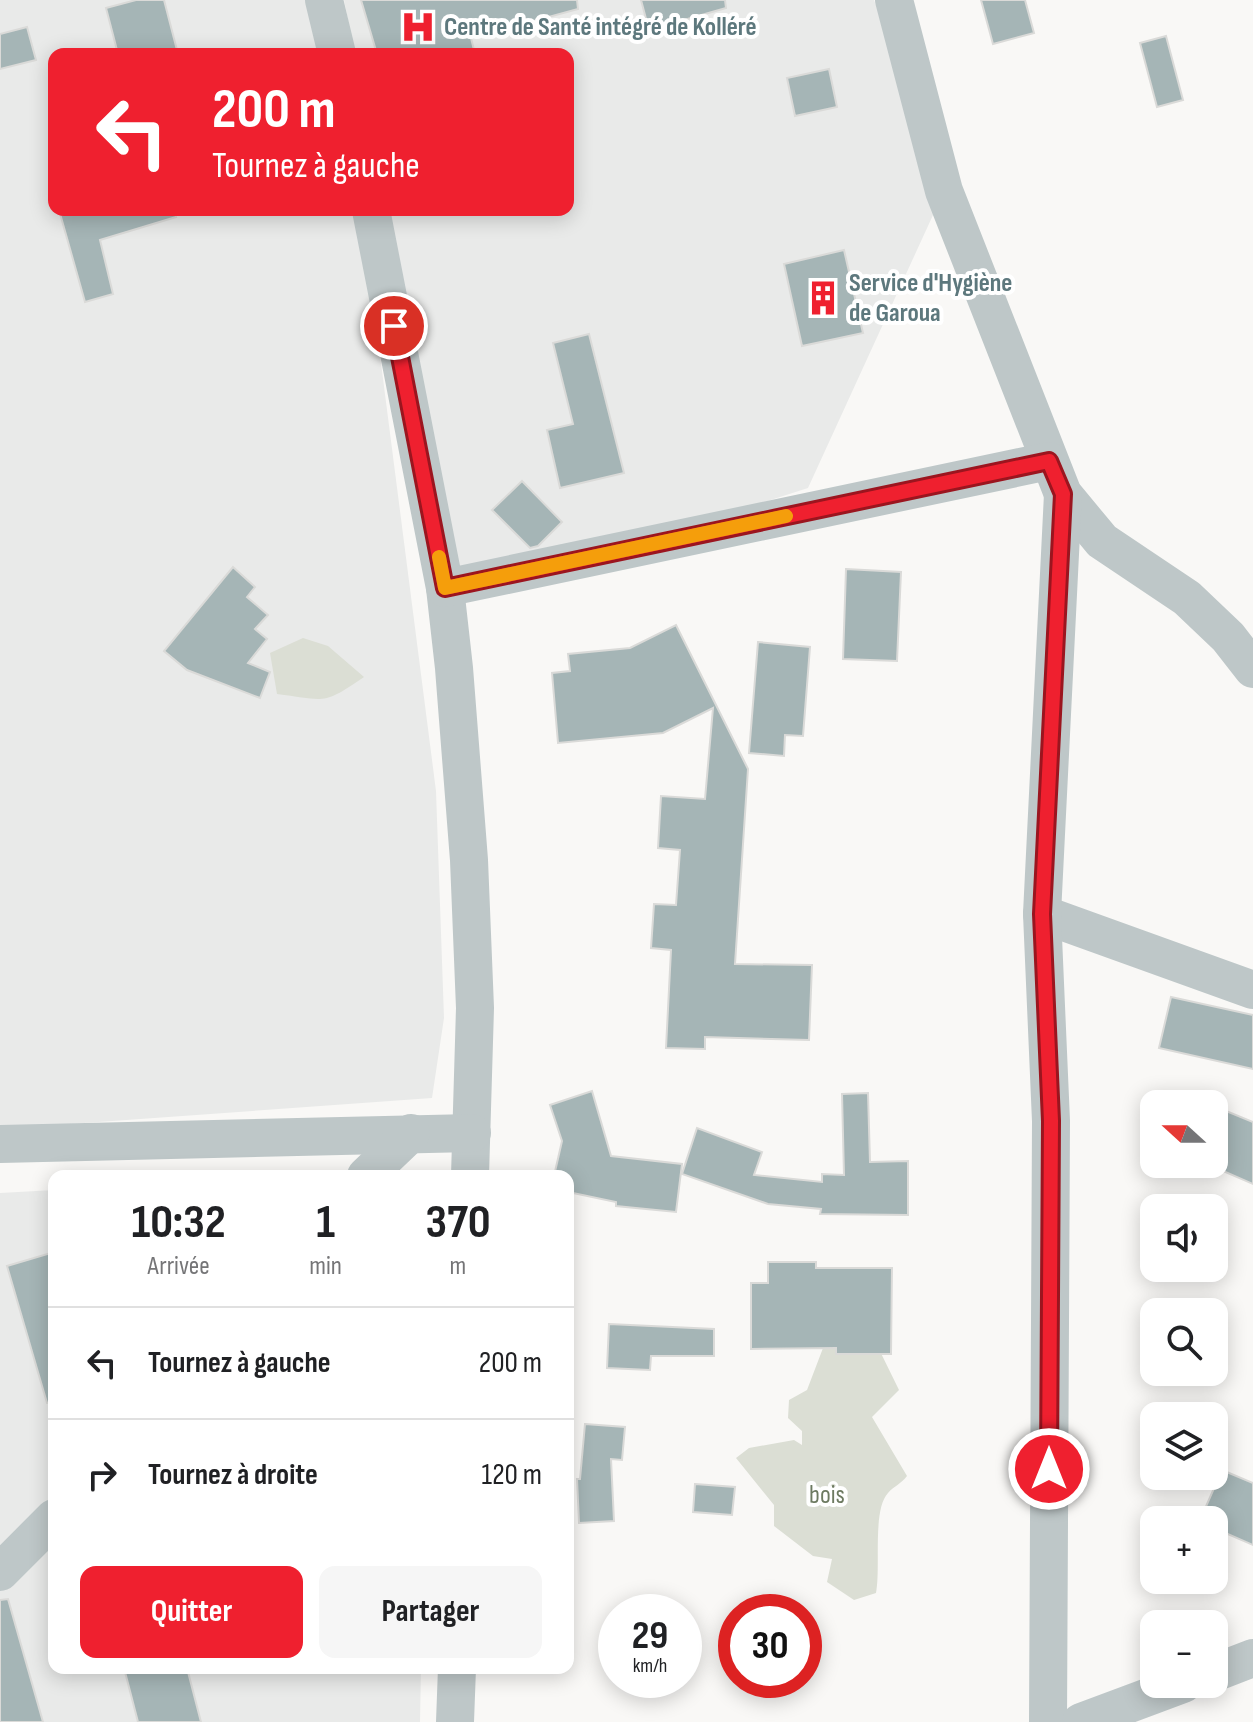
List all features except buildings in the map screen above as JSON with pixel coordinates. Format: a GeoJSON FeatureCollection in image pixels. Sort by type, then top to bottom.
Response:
{"type":"FeatureCollection","features":[{"type":"Feature","properties":{"kind":"street"},"geometry":{"type":"LineString","coordinates":[[324,0],[336,48]]}},
{"type":"Feature","properties":{"kind":"street"},"geometry":{"type":"LineString","coordinates":[[894,0],[944,191],[1056,477],[1102,541],[1187,598],[1228,637],[1253,669]]}},
{"type":"Feature","properties":{"kind":"street"},"geometry":{"type":"LineString","coordinates":[[372,216],[445,588],[469,860],[475,1008],[470,1170]]}},
{"type":"Feature","properties":{"kind":"street"},"geometry":{"type":"LineString","coordinates":[[445,588],[1056,477]]}},
{"type":"Feature","properties":{"kind":"street"},"geometry":{"type":"LineString","coordinates":[[1048,1722],[1051,1121],[1042,914],[1056,477]]}},
{"type":"Feature","properties":{"kind":"street"},"geometry":{"type":"LineString","coordinates":[[1042,914],[1253,990]]}},
{"type":"Feature","properties":{"kind":"street"},"geometry":{"type":"LineString","coordinates":[[372,1170],[411,1133]]}},
{"type":"Feature","properties":{"kind":"street"},"geometry":{"type":"LineString","coordinates":[[0,1144],[472,1133]]}},
{"type":"Feature","properties":{"kind":"street"},"geometry":{"type":"LineString","coordinates":[[0,1572],[48,1524]]}},
{"type":"Feature","properties":{"kind":"street"},"geometry":{"type":"LineString","coordinates":[[1228,1668],[1253,1658]]}},
{"type":"Feature","properties":{"kind":"street"},"geometry":{"type":"LineString","coordinates":[[455,1722],[457,1674]]}},
{"type":"Feature","properties":{"kind":"street"},"geometry":{"type":"LineString","coordinates":[[1081,1722],[1145,1698]]}},
{"type":"Feature","properties":{"kind":"shaded area"},"geometry":{"type":"Polygon","coordinates":[[[0,0],[306,0],[318,48],[48,48],[48,216],[356,216],[368,262],[436,791],[444,1018],[432,1098],[0,1129],[0,0]]]}},
{"type":"Feature","properties":{"kind":"shaded area"},"geometry":{"type":"Polygon","coordinates":[[[344,0],[874,0],[944,191],[808,488],[461,600],[386,216],[574,216],[574,48],[354,48],[344,0]]]}},
{"type":"Feature","properties":{"kind":"shaded area"},"geometry":{"type":"Polygon","coordinates":[[[48,1190],[48,1674],[421,1674],[420,1722],[0,1722],[0,1193],[48,1190]]]}},
{"type":"Feature","properties":{"kind":"green space"},"geometry":{"type":"Polygon","coordinates":[[[303,638],[328,646],[364,677],[340,693],[323,699],[277,694],[270,653],[303,638]]]}},
{"type":"Feature","properties":{"kind":"green space","name":"bois"},"geometry":{"type":"Polygon","coordinates":[[[828,1335],[874,1339],[899,1390],[872,1417],[907,1476],[888,1493],[880,1512],[876,1593],[854,1600],[827,1582],[832,1559],[813,1556],[774,1526],[774,1505],[736,1458],[749,1448],[794,1440],[802,1445],[802,1431],[788,1418],[789,1400],[807,1390],[828,1335]]]}},
{"type":"Feature","properties":{"kind":"slow traffic"},"geometry":{"type":"LineString","coordinates":[[439,557],[445,588],[786,516]]}},
{"type":"Feature","properties":{"kind":"place","name":"Centre de Santé intégré de Kolléré"},"geometry":{"type":"Point","coordinates":[418,27]}},
{"type":"Feature","properties":{"kind":"place","name":"Service d'Hygiène de Garoua"},"geometry":{"type":"Point","coordinates":[823,298]}},
{"type":"Feature","properties":{"kind":"route"},"geometry":{"type":"LineString","coordinates":[[394,326],[445,588],[1049,461],[1063,494],[1042,914],[1051,1121],[1049,1469]]}}]}
